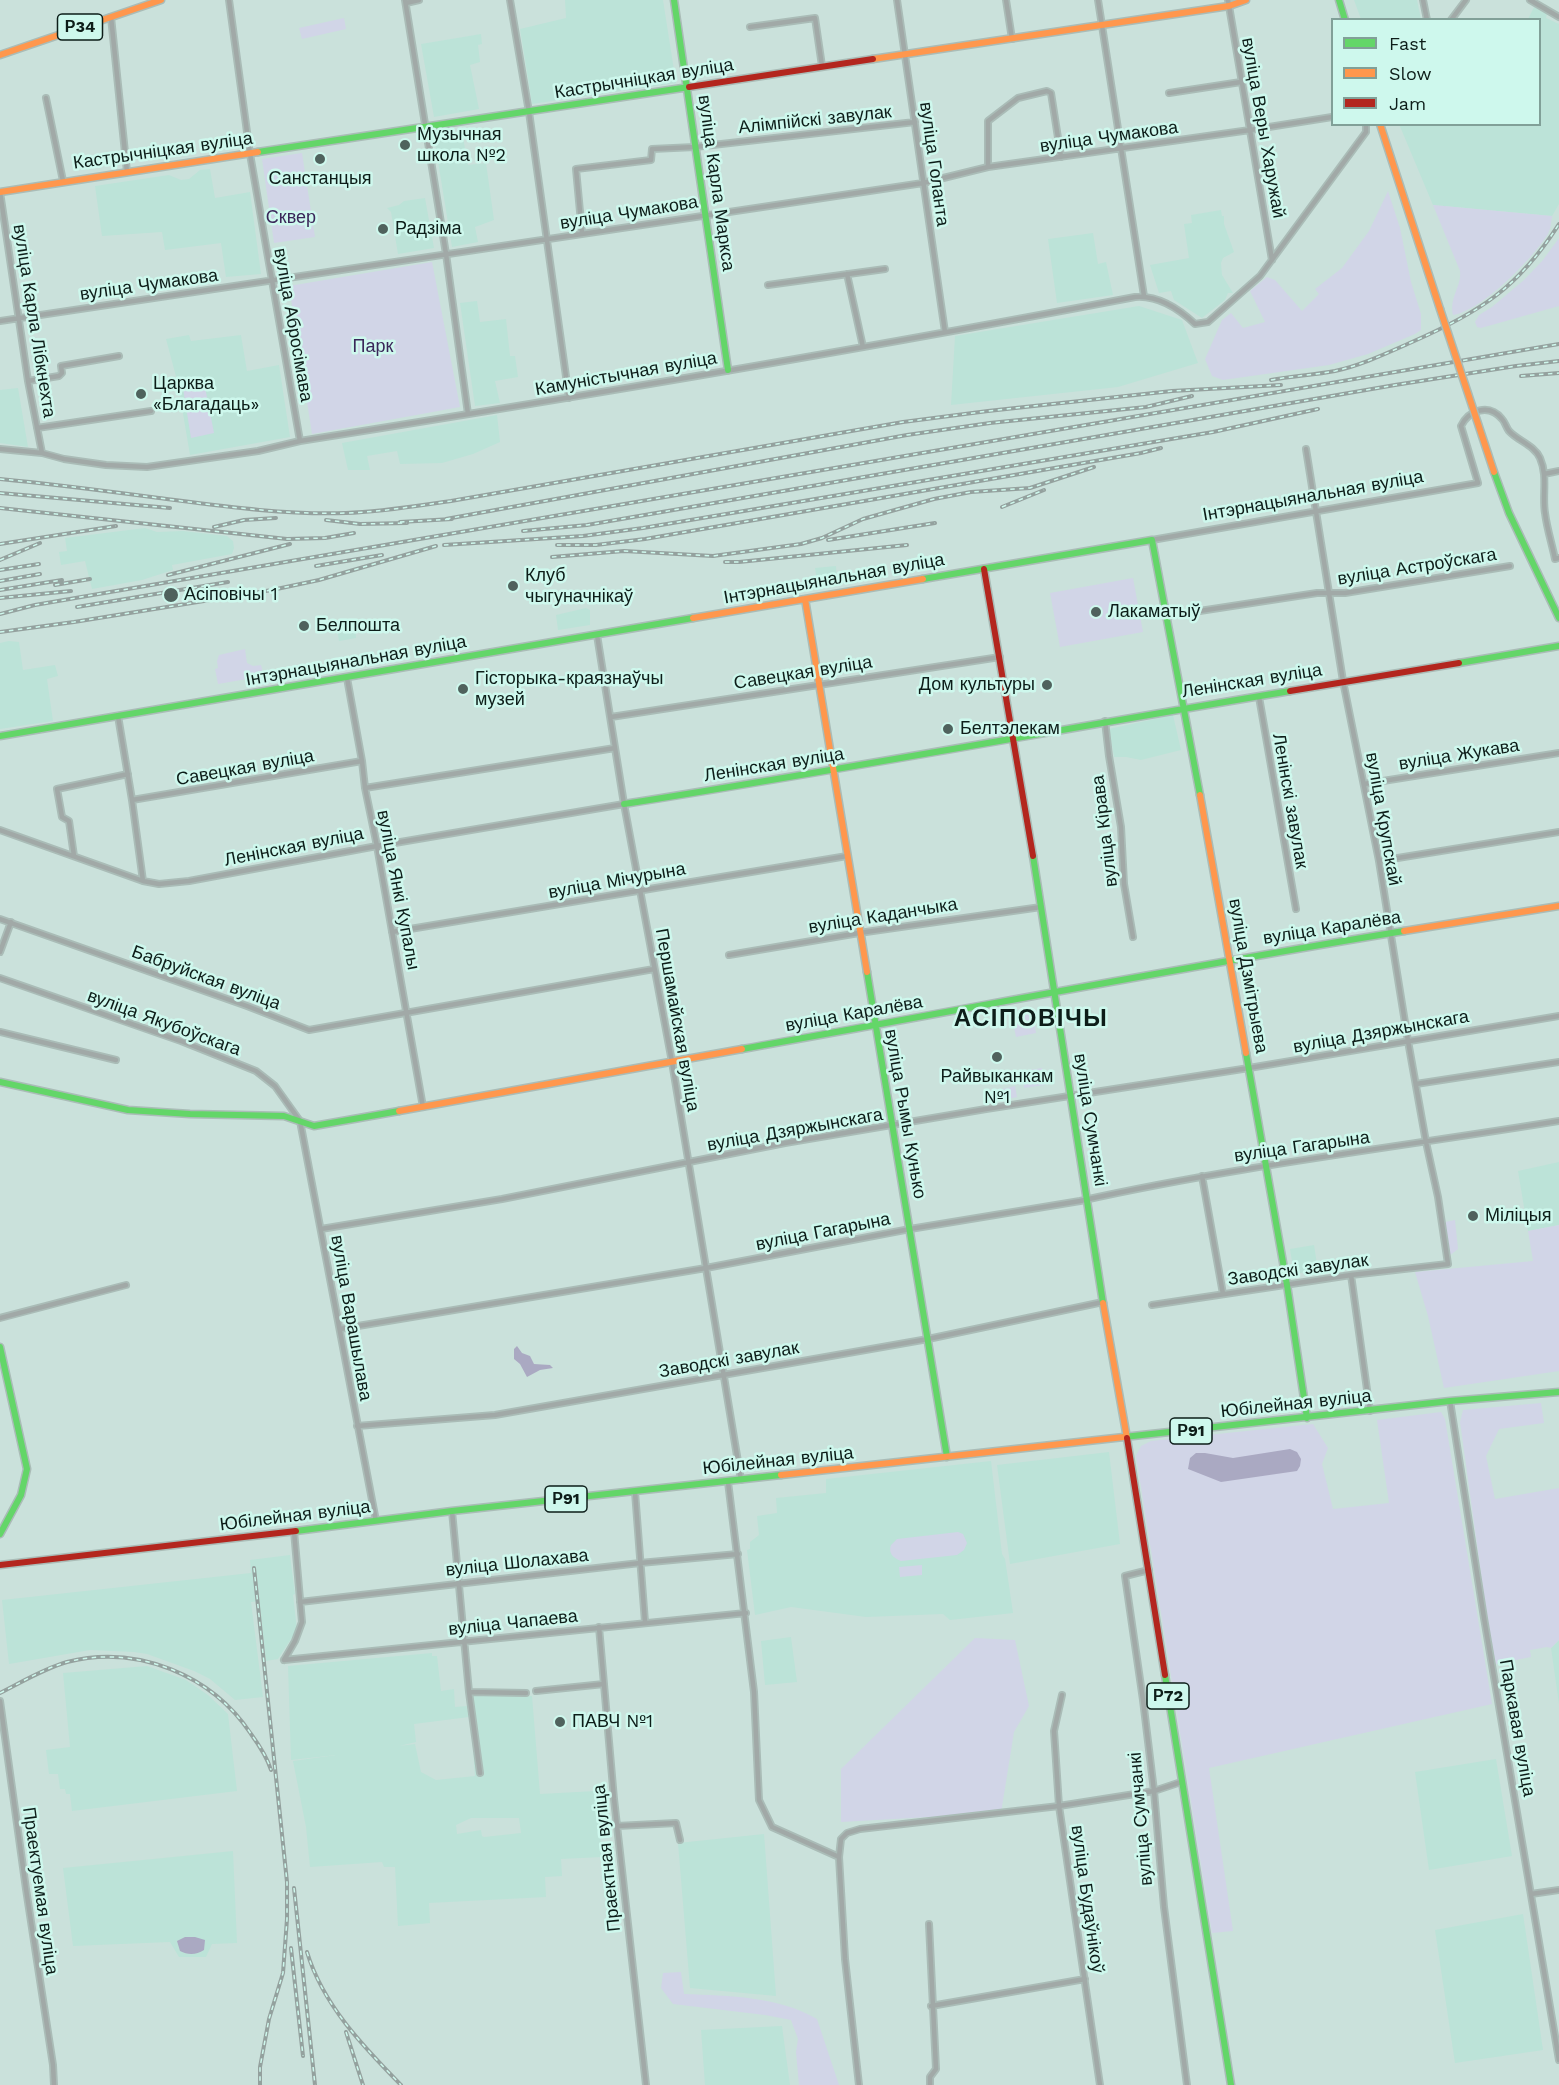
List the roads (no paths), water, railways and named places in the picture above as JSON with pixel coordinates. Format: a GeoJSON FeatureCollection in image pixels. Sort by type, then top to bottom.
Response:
{"type":"FeatureCollection","features":[{"type":"Feature","properties":{"kind":"street","name":"Р34"},"geometry":{"type":"LineString","coordinates":[[0,55],[161,0]]}},
{"type":"Feature","properties":{"kind":"street","name":"вуліца Абросімава"},"geometry":{"type":"LineString","coordinates":[[230,0],[250,154],[300,441]]}},
{"type":"Feature","properties":{"kind":"street"},"geometry":{"type":"LineString","coordinates":[[419,0],[405,1],[446,254],[468,414]]}},
{"type":"Feature","properties":{"kind":"street"},"geometry":{"type":"LineString","coordinates":[[510,0],[529,112],[569,398]]}},
{"type":"Feature","properties":{"kind":"street","name":"вуліца Карла Маркса"},"geometry":{"type":"LineString","coordinates":[[674,0],[728,370]]}},
{"type":"Feature","properties":{"kind":"street","name":"вуліца Голанта"},"geometry":{"type":"LineString","coordinates":[[897,0],[945,332]]}},
{"type":"Feature","properties":{"kind":"street"},"geometry":{"type":"LineString","coordinates":[[1006,0],[1012,39]]}},
{"type":"Feature","properties":{"kind":"street"},"geometry":{"type":"LineString","coordinates":[[1098,0],[1144,296],[1162,301],[1184,314],[1195,324],[1208,322],[1260,276],[1366,132],[1366,126]]}},
{"type":"Feature","properties":{"kind":"street","name":"Кастрычніцкая вуліца"},"geometry":{"type":"LineString","coordinates":[[0,192],[1012,39],[1246,0]]}},
{"type":"Feature","properties":{"kind":"street"},"geometry":{"type":"LineString","coordinates":[[1340,0],[1344,18]]}},
{"type":"Feature","properties":{"kind":"street"},"geometry":{"type":"LineString","coordinates":[[1423,0],[1427,18]]}},
{"type":"Feature","properties":{"kind":"street"},"geometry":{"type":"LineString","coordinates":[[1452,18],[1466,0]]}},
{"type":"Feature","properties":{"kind":"street"},"geometry":{"type":"LineString","coordinates":[[1530,0],[1559,17]]}},
{"type":"Feature","properties":{"kind":"street","name":"вуліца Веры Харужай"},"geometry":{"type":"LineString","coordinates":[[1228,3],[1272,260]]}},
{"type":"Feature","properties":{"kind":"street"},"geometry":{"type":"LineString","coordinates":[[111,17],[127,172]]}},
{"type":"Feature","properties":{"kind":"street"},"geometry":{"type":"LineString","coordinates":[[750,27],[823,17]]}},
{"type":"Feature","properties":{"kind":"street"},"geometry":{"type":"LineString","coordinates":[[815,18],[822,66]]}},
{"type":"Feature","properties":{"kind":"street"},"geometry":{"type":"LineString","coordinates":[[1169,93],[1241,82]]}},
{"type":"Feature","properties":{"kind":"street"},"geometry":{"type":"LineString","coordinates":[[988,167],[988,121],[1018,98],[1047,91],[1051,93],[1061,157]]}},
{"type":"Feature","properties":{"kind":"street","name":"Кастрычніцкая вуліца"},"geometry":{"type":"LineString","coordinates":[[46,98],[63,181]]}},
{"type":"Feature","properties":{"kind":"street","name":"вуліца Чумакова"},"geometry":{"type":"LineString","coordinates":[[0,321],[923,183],[988,167],[1120,150],[1331,117]]}},
{"type":"Feature","properties":{"kind":"street","name":"Алімпійскі завулак"},"geometry":{"type":"LineString","coordinates":[[582,233],[576,169],[651,160],[652,149],[695,147],[915,122]]}},
{"type":"Feature","properties":{"kind":"street"},"geometry":{"type":"LineString","coordinates":[[1381,126],[1494,472],[1509,513],[1559,618]]}},
{"type":"Feature","properties":{"kind":"street","name":"вуліца Карла Лібкнехта"},"geometry":{"type":"LineString","coordinates":[[0,192],[28,381],[42,453]]}},
{"type":"Feature","properties":{"kind":"street"},"geometry":{"type":"LineString","coordinates":[[768,285],[885,269]]}},
{"type":"Feature","properties":{"kind":"street"},"geometry":{"type":"LineString","coordinates":[[847,274],[863,347]]}},
{"type":"Feature","properties":{"kind":"street","name":"Камуністычная вуліца"},"geometry":{"type":"LineString","coordinates":[[0,449],[42,453],[64,459],[106,465],[147,467],[173,465],[258,451],[300,441],[569,398],[863,347],[1144,296]]}},
{"type":"Feature","properties":{"kind":"street"},"geometry":{"type":"LineString","coordinates":[[28,381],[59,376],[62,373],[61,366],[118,356]]}},
{"type":"Feature","properties":{"kind":"street","name":"Інтэрнацыянальная вуліца"},"geometry":{"type":"LineString","coordinates":[[0,736],[1478,483],[1461,426],[1471,412],[1482,410],[1497,414],[1509,431],[1531,447],[1539,457],[1544,474]]}},
{"type":"Feature","properties":{"kind":"street"},"geometry":{"type":"LineString","coordinates":[[37,428],[151,411]]}},
{"type":"Feature","properties":{"kind":"street","name":"вуліца Крупскай"},"geometry":{"type":"LineString","coordinates":[[1306,449],[1343,681],[1379,861],[1389,934],[1438,1197],[1448,1264]]}},
{"type":"Feature","properties":{"kind":"street"},"geometry":{"type":"LineString","coordinates":[[1559,471],[1544,474],[1545,512],[1555,559],[1559,558]]}},
{"type":"Feature","properties":{"kind":"street","name":"вуліца Дзмітрыева"},"geometry":{"type":"LineString","coordinates":[[1152,540],[1230,959],[1287,1285],[1307,1418]]}},
{"type":"Feature","properties":{"kind":"street","name":"вуліца Астроўскага"},"geometry":{"type":"LineString","coordinates":[[1167,616],[1317,594],[1345,593],[1510,566]]}},
{"type":"Feature","properties":{"kind":"street","name":"вуліца Сумчанкі"},"geometry":{"type":"LineString","coordinates":[[984,569],[1041,907],[1088,1199],[1102,1302],[1149,1570],[1231,2085]]}},
{"type":"Feature","properties":{"kind":"street","name":"вуліца Рымы Кунько"},"geometry":{"type":"LineString","coordinates":[[805,599],[947,1457]]}},
{"type":"Feature","properties":{"kind":"street","name":"Першамайская вуліца"},"geometry":{"type":"LineString","coordinates":[[597,635],[624,804],[672,1062],[741,1480]]}},
{"type":"Feature","properties":{"kind":"street","name":"Ленінская вуліца"},"geometry":{"type":"LineString","coordinates":[[0,830],[142,882],[159,884],[189,881],[377,846],[832,771],[1105,721],[1559,646]]}},
{"type":"Feature","properties":{"kind":"street","name":"Савецкая вуліца"},"geometry":{"type":"LineString","coordinates":[[611,717],[1000,657]]}},
{"type":"Feature","properties":{"kind":"street","name":"вуліца Янкі Купалы"},"geometry":{"type":"LineString","coordinates":[[347,678],[423,1107]]}},
{"type":"Feature","properties":{"kind":"street","name":"Ленінскі завулак"},"geometry":{"type":"LineString","coordinates":[[1259,697],[1296,909]]}},
{"type":"Feature","properties":{"kind":"street"},"geometry":{"type":"LineString","coordinates":[[118,716],[132,800],[142,882]]}},
{"type":"Feature","properties":{"kind":"street","name":"вуліца Кірава"},"geometry":{"type":"LineString","coordinates":[[1105,721],[1121,827],[1124,884],[1133,936]]}},
{"type":"Feature","properties":{"kind":"street"},"geometry":{"type":"LineString","coordinates":[[365,788],[615,748]]}},
{"type":"Feature","properties":{"kind":"street","name":"вуліца Жукава"},"geometry":{"type":"LineString","coordinates":[[1364,784],[1559,753]]}},
{"type":"Feature","properties":{"kind":"street","name":"Савецкая вуліца"},"geometry":{"type":"LineString","coordinates":[[132,800],[362,761]]}},
{"type":"Feature","properties":{"kind":"street"},"geometry":{"type":"LineString","coordinates":[[74,856],[69,820],[62,817],[57,789],[128,774]]}},
{"type":"Feature","properties":{"kind":"street"},"geometry":{"type":"LineString","coordinates":[[1379,861],[1559,832]]}},
{"type":"Feature","properties":{"kind":"street","name":"вуліца Мічурына"},"geometry":{"type":"LineString","coordinates":[[392,932],[847,856]]}},
{"type":"Feature","properties":{"kind":"street","name":"вуліца Каралёва"},"geometry":{"type":"LineString","coordinates":[[0,1082],[128,1110],[284,1116],[314,1126],[1117,982],[1230,959],[1559,906]]}},
{"type":"Feature","properties":{"kind":"street","name":"вуліца Каданчыка"},"geometry":{"type":"LineString","coordinates":[[729,955],[859,933],[1041,907]]}},
{"type":"Feature","properties":{"kind":"street","name":"Бабруйская вуліца"},"geometry":{"type":"LineString","coordinates":[[0,919],[309,1030],[407,1013]]}},
{"type":"Feature","properties":{"kind":"street"},"geometry":{"type":"LineString","coordinates":[[0,951],[10,922]]}},
{"type":"Feature","properties":{"kind":"street"},"geometry":{"type":"LineString","coordinates":[[407,1013],[654,969]]}},
{"type":"Feature","properties":{"kind":"street","name":"вуліца Якубоўскага"},"geometry":{"type":"LineString","coordinates":[[0,978],[181,1041],[256,1071],[275,1086],[300,1121]]}},
{"type":"Feature","properties":{"kind":"street","name":"вуліца Дзяржынскага"},"geometry":{"type":"LineString","coordinates":[[321,1229],[502,1199],[785,1143],[1559,1016]]}},
{"type":"Feature","properties":{"kind":"street"},"geometry":{"type":"LineString","coordinates":[[0,1032],[116,1060]]}},
{"type":"Feature","properties":{"kind":"street"},"geometry":{"type":"LineString","coordinates":[[1416,1084],[1559,1062]]}},
{"type":"Feature","properties":{"kind":"street","name":"вуліца Варашылава"},"geometry":{"type":"LineString","coordinates":[[300,1121],[376,1521]]}},
{"type":"Feature","properties":{"kind":"street","name":"вуліца Гагарына"},"geometry":{"type":"LineString","coordinates":[[340,1329],[706,1268],[910,1229],[1088,1199],[1097,1195],[1202,1176],[1559,1121]]}},
{"type":"Feature","properties":{"kind":"street"},"geometry":{"type":"LineString","coordinates":[[1202,1176],[1222,1294]]}},
{"type":"Feature","properties":{"kind":"street","name":"Заводскі завулак"},"geometry":{"type":"LineString","coordinates":[[1152,1305],[1351,1275],[1448,1264]]}},
{"type":"Feature","properties":{"kind":"street"},"geometry":{"type":"LineString","coordinates":[[1351,1275],[1370,1411]]}},
{"type":"Feature","properties":{"kind":"street"},"geometry":{"type":"LineString","coordinates":[[0,1318],[126,1285]]}},
{"type":"Feature","properties":{"kind":"street","name":"Заводскі завулак"},"geometry":{"type":"LineString","coordinates":[[357,1426],[495,1415],[928,1339],[1102,1302]]}},
{"type":"Feature","properties":{"kind":"street"},"geometry":{"type":"LineString","coordinates":[[0,1347],[27,1469],[27,1480],[0,1534]]}},
{"type":"Feature","properties":{"kind":"street","name":"Юбілейная вуліца"},"geometry":{"type":"LineString","coordinates":[[0,1564],[452,1511],[1450,1401],[1559,1392]]}},
{"type":"Feature","properties":{"kind":"street","name":"Паркавая вуліца"},"geometry":{"type":"LineString","coordinates":[[1450,1401],[1484,1618],[1559,2060]]}},
{"type":"Feature","properties":{"kind":"street"},"geometry":{"type":"LineString","coordinates":[[728,1482],[754,1692],[759,1800],[772,1827],[839,1857]]}},
{"type":"Feature","properties":{"kind":"street"},"geometry":{"type":"LineString","coordinates":[[635,1492],[645,1622]]}},
{"type":"Feature","properties":{"kind":"street"},"geometry":{"type":"LineString","coordinates":[[452,1511],[469,1692],[480,1773]]}},
{"type":"Feature","properties":{"kind":"street"},"geometry":{"type":"LineString","coordinates":[[294,1531],[300,1602]]}},
{"type":"Feature","properties":{"kind":"street","name":"вуліца Шолахава"},"geometry":{"type":"LineString","coordinates":[[300,1602],[738,1554]]}},
{"type":"Feature","properties":{"kind":"street","name":"вуліца Сумчанкі"},"geometry":{"type":"LineString","coordinates":[[1149,1570],[1125,1576],[1143,1700],[1164,1907],[1187,2085]]}},
{"type":"Feature","properties":{"kind":"street","name":"вуліца Чапаева"},"geometry":{"type":"LineString","coordinates":[[300,1602],[302,1622],[295,1641],[284,1660],[746,1613]]}},
{"type":"Feature","properties":{"kind":"street","name":"Праектная вуліца"},"geometry":{"type":"LineString","coordinates":[[599,1627],[617,1826],[646,2085]]}},
{"type":"Feature","properties":{"kind":"street"},"geometry":{"type":"LineString","coordinates":[[536,1691],[604,1684]]}},
{"type":"Feature","properties":{"kind":"street"},"geometry":{"type":"LineString","coordinates":[[469,1692],[526,1693]]}},
{"type":"Feature","properties":{"kind":"street"},"geometry":{"type":"LineString","coordinates":[[859,2085],[845,1959],[839,1857],[841,1839],[846,1833],[860,1829],[1059,1806],[1054,1731],[1062,1695]]}},
{"type":"Feature","properties":{"kind":"street","name":"Праектуемая вуліца"},"geometry":{"type":"LineString","coordinates":[[0,1701],[54,2085]]}},
{"type":"Feature","properties":{"kind":"street","name":"вуліца Будаўнікоў"},"geometry":{"type":"LineString","coordinates":[[1100,2085],[1059,1806],[1154,1791],[1181,1782]]}},
{"type":"Feature","properties":{"kind":"street"},"geometry":{"type":"LineString","coordinates":[[617,1826],[676,1823],[680,1840]]}},
{"type":"Feature","properties":{"kind":"street"},"geometry":{"type":"LineString","coordinates":[[1531,1894],[1559,1890]]}},
{"type":"Feature","properties":{"kind":"street"},"geometry":{"type":"LineString","coordinates":[[929,1923],[936,2069],[930,2077],[930,2085]]}},
{"type":"Feature","properties":{"kind":"street"},"geometry":{"type":"LineString","coordinates":[[932,2006],[1085,1979]]}},
{"type":"Feature","properties":{"kind":"railway"},"geometry":{"type":"LineString","coordinates":[[1271,380],[1335,371],[1355,365],[1458,320],[1496,296],[1512,282],[1544,246],[1559,224]]}},
{"type":"Feature","properties":{"kind":"railway"},"geometry":{"type":"LineString","coordinates":[[0,614],[35,605],[1559,344]]}},
{"type":"Feature","properties":{"kind":"railway"},"geometry":{"type":"LineString","coordinates":[[523,531],[587,525],[1395,385],[1559,361]]}},
{"type":"Feature","properties":{"kind":"railway"},"geometry":{"type":"LineString","coordinates":[[1521,376],[1559,373]]}},
{"type":"Feature","properties":{"kind":"railway"},"geometry":{"type":"LineString","coordinates":[[0,479],[252,509],[299,513],[359,512],[451,501],[903,422],[1172,391],[1281,385]]}},
{"type":"Feature","properties":{"kind":"railway"},"geometry":{"type":"LineString","coordinates":[[446,519],[907,435],[990,423],[1146,407],[1192,396]]}},
{"type":"Feature","properties":{"kind":"railway"},"geometry":{"type":"LineString","coordinates":[[444,545],[583,536],[643,528],[1213,432],[1318,409]]}},
{"type":"Feature","properties":{"kind":"railway"},"geometry":{"type":"LineString","coordinates":[[557,545],[596,545],[645,539],[1161,448]]}},
{"type":"Feature","properties":{"kind":"railway"},"geometry":{"type":"LineString","coordinates":[[552,557],[624,551],[713,556],[801,544],[822,538],[863,519],[934,499],[971,492],[1030,488],[1094,467]]}},
{"type":"Feature","properties":{"kind":"railway"},"geometry":{"type":"LineString","coordinates":[[1002,507],[1044,490]]}},
{"type":"Feature","properties":{"kind":"railway"},"geometry":{"type":"LineString","coordinates":[[0,493],[170,508]]}},
{"type":"Feature","properties":{"kind":"railway"},"geometry":{"type":"LineString","coordinates":[[0,508],[287,539],[325,538],[354,533]]}},
{"type":"Feature","properties":{"kind":"railway"},"geometry":{"type":"LineString","coordinates":[[214,527],[244,520],[276,518]]}},
{"type":"Feature","properties":{"kind":"railway"},"geometry":{"type":"LineString","coordinates":[[400,522],[452,519]]}},
{"type":"Feature","properties":{"kind":"railway"},"geometry":{"type":"LineString","coordinates":[[326,520],[360,524],[407,523]]}},
{"type":"Feature","properties":{"kind":"railway"},"geometry":{"type":"LineString","coordinates":[[828,540],[935,523]]}},
{"type":"Feature","properties":{"kind":"railway"},"geometry":{"type":"LineString","coordinates":[[0,544],[116,526]]}},
{"type":"Feature","properties":{"kind":"railway"},"geometry":{"type":"LineString","coordinates":[[0,560],[40,543]]}},
{"type":"Feature","properties":{"kind":"railway"},"geometry":{"type":"LineString","coordinates":[[168,575],[290,544]]}},
{"type":"Feature","properties":{"kind":"railway"},"geometry":{"type":"LineString","coordinates":[[725,562],[907,545]]}},
{"type":"Feature","properties":{"kind":"railway"},"geometry":{"type":"LineString","coordinates":[[0,632],[272,590],[319,580],[436,546]]}},
{"type":"Feature","properties":{"kind":"railway"},"geometry":{"type":"LineString","coordinates":[[316,566],[382,555]]}},
{"type":"Feature","properties":{"kind":"railway"},"geometry":{"type":"LineString","coordinates":[[0,570],[39,564]]}},
{"type":"Feature","properties":{"kind":"railway"},"geometry":{"type":"LineString","coordinates":[[0,581],[40,574]]}},
{"type":"Feature","properties":{"kind":"railway"},"geometry":{"type":"LineString","coordinates":[[55,585],[90,579]]}},
{"type":"Feature","properties":{"kind":"railway"},"geometry":{"type":"LineString","coordinates":[[0,590],[62,580]]}},
{"type":"Feature","properties":{"kind":"railway"},"geometry":{"type":"LineString","coordinates":[[77,607],[228,582]]}},
{"type":"Feature","properties":{"kind":"railway"},"geometry":{"type":"LineString","coordinates":[[0,598],[71,591]]}},
{"type":"Feature","properties":{"kind":"railway"},"geometry":{"type":"LineString","coordinates":[[254,1568],[287,1882],[283,1973],[269,2019],[260,2067],[260,2085]]}},
{"type":"Feature","properties":{"kind":"railway"},"geometry":{"type":"LineString","coordinates":[[0,1693],[41,1672],[67,1662],[120,1657],[146,1661],[171,1669],[216,1695],[235,1713],[251,1734],[263,1751],[271,1770]]}},
{"type":"Feature","properties":{"kind":"railway"},"geometry":{"type":"LineString","coordinates":[[294,1888],[315,2085]]}},
{"type":"Feature","properties":{"kind":"railway"},"geometry":{"type":"LineString","coordinates":[[291,1948],[303,2056]]}},
{"type":"Feature","properties":{"kind":"railway"},"geometry":{"type":"LineString","coordinates":[[307,1952],[323,1990],[346,2024],[401,2085]]}},
{"type":"Feature","properties":{"kind":"railway"},"geometry":{"type":"LineString","coordinates":[[346,2032],[363,2085]]}},
{"type":"Feature","properties":{"kind":"place","name":"Музычная школа №2"},"geometry":{"type":"Point","coordinates":[405,145]}},
{"type":"Feature","properties":{"kind":"place","name":"Санстанцыя"},"geometry":{"type":"Point","coordinates":[320,159]}},
{"type":"Feature","properties":{"kind":"place","name":"Радзіма"},"geometry":{"type":"Point","coordinates":[383,229]}},
{"type":"Feature","properties":{"kind":"place","name":"Царква «Благадаць»"},"geometry":{"type":"Point","coordinates":[141,394]}},
{"type":"Feature","properties":{"kind":"place","name":"Клуб чыгуначнікаў"},"geometry":{"type":"Point","coordinates":[513,586]}},
{"type":"Feature","properties":{"kind":"place","name":"Асіповічы 1"},"geometry":{"type":"Point","coordinates":[171,595]}},
{"type":"Feature","properties":{"kind":"place","name":"Лакаматыў"},"geometry":{"type":"Point","coordinates":[1096,612]}},
{"type":"Feature","properties":{"kind":"place","name":"Белпошта"},"geometry":{"type":"Point","coordinates":[304,626]}},
{"type":"Feature","properties":{"kind":"place","name":"Дом культуры"},"geometry":{"type":"Point","coordinates":[1047,685]}},
{"type":"Feature","properties":{"kind":"place","name":"Гісторыка-краязнаўчы музей"},"geometry":{"type":"Point","coordinates":[463,689]}},
{"type":"Feature","properties":{"kind":"place","name":"Белтэлекам"},"geometry":{"type":"Point","coordinates":[948,729]}},
{"type":"Feature","properties":{"kind":"place","name":"Райвыканкам №1"},"geometry":{"type":"Point","coordinates":[997,1057]}},
{"type":"Feature","properties":{"kind":"place","name":"Міліцыя"},"geometry":{"type":"Point","coordinates":[1473,1216]}},
{"type":"Feature","properties":{"kind":"place","name":"ПАВЧ №1"},"geometry":{"type":"Point","coordinates":[560,1722]}},
{"type":"Feature","properties":{"kind":"district","name":"АСІПОВІЧЫ"},"geometry":{"type":"Point","coordinates":[1031,1019]}},
{"type":"Feature","properties":{"kind":"park label","name":"Сквер"},"geometry":{"type":"Point","coordinates":[291,218]}},
{"type":"Feature","properties":{"kind":"park label","name":"Парк"},"geometry":{"type":"Point","coordinates":[373,347]}}]}
